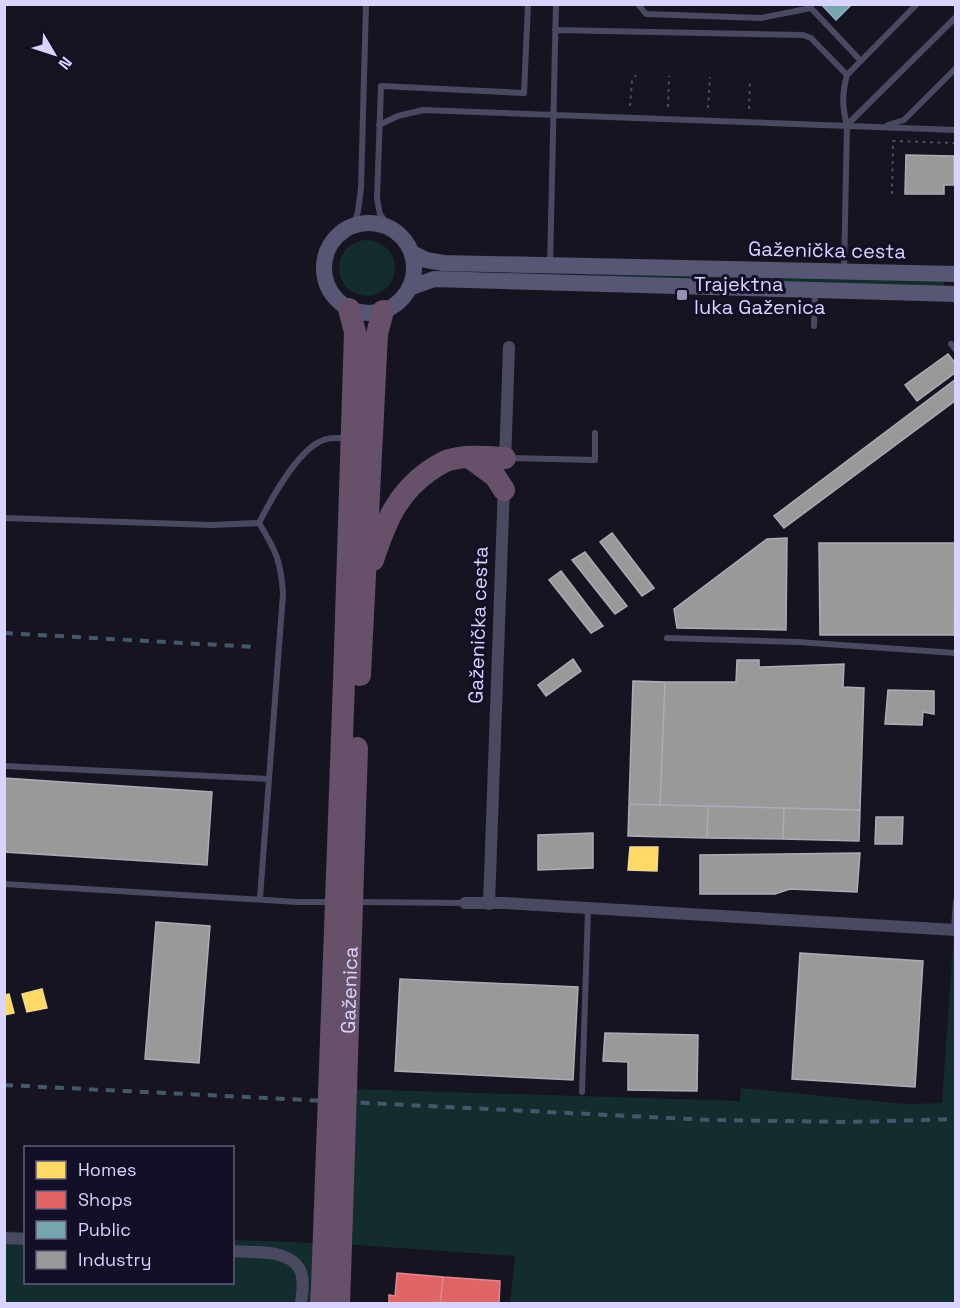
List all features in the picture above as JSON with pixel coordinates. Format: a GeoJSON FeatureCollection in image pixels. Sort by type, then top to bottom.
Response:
{"type":"FeatureCollection","features":[{"type":"Feature","properties":{"kind":"highway"},"geometry":{"type":"LineString","coordinates":[[349,309],[355,332],[352,680]]}},
{"type":"Feature","properties":{"kind":"highway"},"geometry":{"type":"LineString","coordinates":[[352,680],[364,584],[377,334],[384,311]]}},
{"type":"Feature","properties":{"kind":"highway"},"geometry":{"type":"LineString","coordinates":[[364,584],[387,520],[400,499],[416,480],[447,460],[469,457],[505,458]]}},
{"type":"Feature","properties":{"kind":"highway"},"geometry":{"type":"LineString","coordinates":[[469,457],[495,476],[504,490]]}},
{"type":"Feature","properties":{"kind":"highway","name":"Gaženica"},"geometry":{"type":"LineString","coordinates":[[321,1304],[352,680]]}},
{"type":"Feature","properties":{"kind":"highway","name":"Gaženica"},"geometry":{"type":"LineString","coordinates":[[339,1304],[352,680]]}},
{"type":"Feature","properties":{"kind":"main road"},"geometry":{"type":"LineString","coordinates":[[372,222],[389,227],[403,238],[411,253],[414,264],[410,288],[403,297],[384,311],[360,312],[349,309],[335,298],[326,283],[323,265],[328,248],[333,240],[354,225],[372,222]]}},
{"type":"Feature","properties":{"kind":"main road","name":"Gaženička cesta"},"geometry":{"type":"LineString","coordinates":[[411,253],[426,260],[444,263],[956,274]]}},
{"type":"Feature","properties":{"kind":"main road","name":"Gaženička cesta"},"geometry":{"type":"LineString","coordinates":[[410,288],[434,279],[956,294]]}},
{"type":"Feature","properties":{"kind":"street","name":"Gaženička cesta"},"geometry":{"type":"LineString","coordinates":[[489,904],[509,347]]}},
{"type":"Feature","properties":{"kind":"street"},"geometry":{"type":"LineString","coordinates":[[465,903],[955,930]]}},
{"type":"Feature","properties":{"kind":"street"},"geometry":{"type":"LineString","coordinates":[[4,1238],[24,1239]]}},
{"type":"Feature","properties":{"kind":"street"},"geometry":{"type":"LineString","coordinates":[[234,1251],[278,1254],[290,1258],[300,1270],[301,1304]]}},
{"type":"Feature","properties":{"kind":"lane"},"geometry":{"type":"LineString","coordinates":[[354,225],[361,188],[366,4]]}},
{"type":"Feature","properties":{"kind":"lane"},"geometry":{"type":"LineString","coordinates":[[389,227],[380,214],[377,199],[381,86],[524,93],[528,4]]}},
{"type":"Feature","properties":{"kind":"lane"},"geometry":{"type":"LineString","coordinates":[[550,266],[556,4]]}},
{"type":"Feature","properties":{"kind":"lane"},"geometry":{"type":"LineString","coordinates":[[638,4],[646,14],[761,18],[809,6],[861,61]]}},
{"type":"Feature","properties":{"kind":"lane"},"geometry":{"type":"LineString","coordinates":[[844,272],[847,124],[842,106],[843,89],[847,75],[916,4]]}},
{"type":"Feature","properties":{"kind":"lane"},"geometry":{"type":"LineString","coordinates":[[847,124],[956,17]]}},
{"type":"Feature","properties":{"kind":"lane"},"geometry":{"type":"LineString","coordinates":[[555,30],[803,35],[810,38],[847,75]]}},
{"type":"Feature","properties":{"kind":"lane"},"geometry":{"type":"LineString","coordinates":[[885,126],[904,120],[956,68]]}},
{"type":"Feature","properties":{"kind":"lane"},"geometry":{"type":"LineString","coordinates":[[379,124],[398,116],[423,110],[847,124],[956,130]]}},
{"type":"Feature","properties":{"kind":"lane"},"geometry":{"type":"LineString","coordinates":[[813,326],[815,290]]}},
{"type":"Feature","properties":{"kind":"lane"},"geometry":{"type":"LineString","coordinates":[[951,344],[956,350]]}},
{"type":"Feature","properties":{"kind":"lane"},"geometry":{"type":"LineString","coordinates":[[505,458],[595,460],[595,433]]}},
{"type":"Feature","properties":{"kind":"lane"},"geometry":{"type":"LineString","coordinates":[[259,523],[284,479],[318,442],[333,438],[353,438]]}},
{"type":"Feature","properties":{"kind":"lane"},"geometry":{"type":"LineString","coordinates":[[4,518],[213,525],[259,523]]}},
{"type":"Feature","properties":{"kind":"lane"},"geometry":{"type":"LineString","coordinates":[[259,523],[282,567],[260,898]]}},
{"type":"Feature","properties":{"kind":"lane"},"geometry":{"type":"LineString","coordinates":[[667,638],[798,642],[956,653]]}},
{"type":"Feature","properties":{"kind":"lane"},"geometry":{"type":"LineString","coordinates":[[4,766],[269,779]]}},
{"type":"Feature","properties":{"kind":"lane"},"geometry":{"type":"LineString","coordinates":[[4,884],[297,902],[465,903]]}},
{"type":"Feature","properties":{"kind":"lane"},"geometry":{"type":"LineString","coordinates":[[955,930],[956,901]]}},
{"type":"Feature","properties":{"kind":"lane"},"geometry":{"type":"LineString","coordinates":[[582,1092],[588,909]]}},
{"type":"Feature","properties":{"kind":"path"},"geometry":{"type":"LineString","coordinates":[[630,106],[632,81],[636,75]]}},
{"type":"Feature","properties":{"kind":"path"},"geometry":{"type":"LineString","coordinates":[[668,107],[669,76]]}},
{"type":"Feature","properties":{"kind":"path"},"geometry":{"type":"LineString","coordinates":[[708,108],[710,78]]}},
{"type":"Feature","properties":{"kind":"path"},"geometry":{"type":"LineString","coordinates":[[749,108],[750,79]]}},
{"type":"Feature","properties":{"kind":"path"},"geometry":{"type":"LineString","coordinates":[[892,194],[893,141],[956,143]]}},
{"type":"Feature","properties":{"kind":"green space"},"geometry":{"type":"Polygon","coordinates":[[[361,240],[373,240],[387,248],[395,262],[393,279],[387,288],[373,296],[361,296],[344,284],[339,274],[339,262],[351,245],[361,240]]]}},
{"type":"Feature","properties":{"kind":"green space"},"geometry":{"type":"Polygon","coordinates":[[[587,271],[944,281],[944,288],[587,275],[587,271]]]}},
{"type":"Feature","properties":{"kind":"green space"},"geometry":{"type":"Polygon","coordinates":[[[954,930],[955,1303],[510,1303],[515,1256],[342,1244],[339,1303],[5,1304],[5,1231],[24,1232],[24,1284],[234,1284],[234,1240],[341,1244],[352,1089],[740,1101],[741,1088],[906,1104],[942,1103],[954,930]]]}},
{"type":"Feature","properties":{"kind":"building: Homes"},"geometry":{"type":"Polygon","coordinates":[[[630,847],[658,847],[657,871],[628,870],[630,847]]]}},
{"type":"Feature","properties":{"kind":"building: Homes"},"geometry":{"type":"Polygon","coordinates":[[[42,989],[47,1008],[27,1012],[22,994],[42,989]]]}},
{"type":"Feature","properties":{"kind":"building: Homes"},"geometry":{"type":"Polygon","coordinates":[[[9,994],[14,1013],[4,1015],[4,995],[9,994]]]}},
{"type":"Feature","properties":{"kind":"building: Shops"},"geometry":{"type":"Polygon","coordinates":[[[397,1273],[443,1277],[440,1304],[389,1304],[389,1295],[395,1296],[397,1273]]]}},
{"type":"Feature","properties":{"kind":"building: Shops"},"geometry":{"type":"Polygon","coordinates":[[[443,1277],[500,1281],[499,1304],[440,1304],[443,1277]]]}},
{"type":"Feature","properties":{"kind":"building: Public"},"geometry":{"type":"Polygon","coordinates":[[[821,4],[852,4],[836,20],[821,4]]]}},
{"type":"Feature","properties":{"kind":"building: Industry"},"geometry":{"type":"Polygon","coordinates":[[[906,155],[954,156],[954,185],[944,185],[944,194],[905,194],[906,155]]]}},
{"type":"Feature","properties":{"kind":"building: Industry"},"geometry":{"type":"Polygon","coordinates":[[[948,354],[956,364],[956,372],[917,401],[905,385],[948,354]]]}},
{"type":"Feature","properties":{"kind":"building: Industry"},"geometry":{"type":"Polygon","coordinates":[[[956,379],[956,400],[784,528],[774,516],[956,379]]]}},
{"type":"Feature","properties":{"kind":"building: Industry"},"geometry":{"type":"Polygon","coordinates":[[[612,533],[654,588],[642,596],[600,542],[612,533]]]}},
{"type":"Feature","properties":{"kind":"building: Industry"},"geometry":{"type":"Polygon","coordinates":[[[787,538],[786,630],[677,628],[674,609],[767,539],[787,538]]]}},
{"type":"Feature","properties":{"kind":"building: Industry"},"geometry":{"type":"Polygon","coordinates":[[[819,543],[956,543],[954,635],[820,635],[819,543]]]}},
{"type":"Feature","properties":{"kind":"building: Industry"},"geometry":{"type":"Polygon","coordinates":[[[585,552],[627,606],[615,614],[572,560],[585,552]]]}},
{"type":"Feature","properties":{"kind":"building: Industry"},"geometry":{"type":"Polygon","coordinates":[[[561,571],[603,626],[591,633],[549,580],[561,571]]]}},
{"type":"Feature","properties":{"kind":"building: Industry"},"geometry":{"type":"Polygon","coordinates":[[[573,659],[581,671],[546,696],[538,685],[573,659]]]}},
{"type":"Feature","properties":{"kind":"building: Industry"},"geometry":{"type":"Polygon","coordinates":[[[737,660],[759,660],[759,667],[844,664],[843,687],[864,688],[860,810],[660,805],[665,682],[736,682],[737,660]]]}},
{"type":"Feature","properties":{"kind":"building: Industry"},"geometry":{"type":"Polygon","coordinates":[[[633,681],[665,682],[660,805],[629,804],[633,681]]]}},
{"type":"Feature","properties":{"kind":"building: Industry"},"geometry":{"type":"Polygon","coordinates":[[[888,690],[934,691],[934,714],[923,712],[922,725],[885,724],[888,690]]]}},
{"type":"Feature","properties":{"kind":"building: Industry"},"geometry":{"type":"Polygon","coordinates":[[[4,778],[212,792],[207,865],[4,852],[4,778]]]}},
{"type":"Feature","properties":{"kind":"building: Industry"},"geometry":{"type":"Polygon","coordinates":[[[629,804],[708,806],[707,838],[628,836],[629,804]]]}},
{"type":"Feature","properties":{"kind":"building: Industry"},"geometry":{"type":"Polygon","coordinates":[[[708,806],[784,808],[783,839],[707,838],[708,806]]]}},
{"type":"Feature","properties":{"kind":"building: Industry"},"geometry":{"type":"Polygon","coordinates":[[[784,808],[860,810],[859,841],[783,839],[784,808]]]}},
{"type":"Feature","properties":{"kind":"building: Industry"},"geometry":{"type":"Polygon","coordinates":[[[876,817],[903,817],[902,844],[875,844],[876,817]]]}},
{"type":"Feature","properties":{"kind":"building: Industry"},"geometry":{"type":"Polygon","coordinates":[[[593,833],[593,868],[538,870],[538,835],[593,833]]]}},
{"type":"Feature","properties":{"kind":"building: Industry"},"geometry":{"type":"Polygon","coordinates":[[[860,853],[857,892],[790,889],[775,894],[700,894],[700,855],[860,853]]]}},
{"type":"Feature","properties":{"kind":"building: Industry"},"geometry":{"type":"Polygon","coordinates":[[[156,922],[210,926],[199,1063],[145,1059],[156,922]]]}},
{"type":"Feature","properties":{"kind":"building: Industry"},"geometry":{"type":"Polygon","coordinates":[[[800,953],[923,961],[915,1087],[792,1079],[800,953]]]}},
{"type":"Feature","properties":{"kind":"building: Industry"},"geometry":{"type":"Polygon","coordinates":[[[400,979],[578,987],[573,1080],[395,1071],[400,979]]]}},
{"type":"Feature","properties":{"kind":"building: Industry"},"geometry":{"type":"Polygon","coordinates":[[[605,1033],[698,1035],[697,1091],[628,1090],[628,1062],[603,1061],[605,1033]]]}},
{"type":"Feature","properties":{"kind":"railway"},"geometry":{"type":"LineString","coordinates":[[4,633],[255,647]]}},
{"type":"Feature","properties":{"kind":"railway"},"geometry":{"type":"LineString","coordinates":[[4,1085],[710,1120],[848,1122],[956,1119]]}},
{"type":"Feature","properties":{"kind":"place","name":"Trajektna luka Gaženica"},"geometry":{"type":"Point","coordinates":[682,295]}}]}
